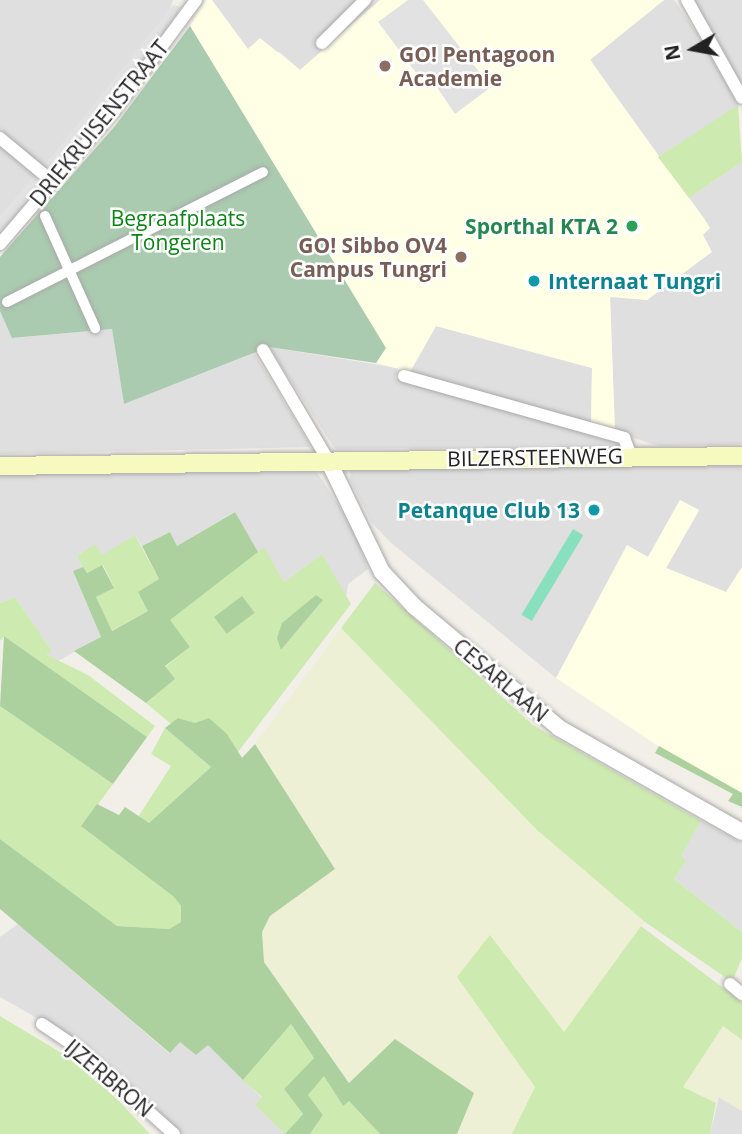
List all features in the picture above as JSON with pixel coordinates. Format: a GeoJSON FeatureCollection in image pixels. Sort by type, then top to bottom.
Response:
{"type":"FeatureCollection","features":[{"type":"Feature","properties":{"kind":"main road","name":"BILZERSTEENWEG"},"geometry":{"type":"LineString","coordinates":[[0,466],[742,456]]}},
{"type":"Feature","properties":{"kind":"street"},"geometry":{"type":"LineString","coordinates":[[322,43],[365,0]]}},
{"type":"Feature","properties":{"kind":"street"},"geometry":{"type":"LineString","coordinates":[[687,0],[742,98]]}},
{"type":"Feature","properties":{"kind":"street","name":"DRIEKRUISENSTRAAT"},"geometry":{"type":"LineString","coordinates":[[0,244],[114,111],[193,1]]}},
{"type":"Feature","properties":{"kind":"street"},"geometry":{"type":"LineString","coordinates":[[0,138],[53,182]]}},
{"type":"Feature","properties":{"kind":"street"},"geometry":{"type":"LineString","coordinates":[[7,302],[264,172]]}},
{"type":"Feature","properties":{"kind":"street"},"geometry":{"type":"LineString","coordinates":[[45,216],[95,328]]}},
{"type":"Feature","properties":{"kind":"street"},"geometry":{"type":"LineString","coordinates":[[263,350],[328,460]]}},
{"type":"Feature","properties":{"kind":"street"},"geometry":{"type":"LineString","coordinates":[[404,376],[624,438],[631,456]]}},
{"type":"Feature","properties":{"kind":"street","name":"CESARLAAN"},"geometry":{"type":"LineString","coordinates":[[328,460],[382,572],[415,607],[559,729],[742,832]]}},
{"type":"Feature","properties":{"kind":"street"},"geometry":{"type":"LineString","coordinates":[[730,984],[742,994]]}},
{"type":"Feature","properties":{"kind":"street","name":"IJZERBRON"},"geometry":{"type":"LineString","coordinates":[[41,1024],[76,1047],[174,1134]]}},
{"type":"Feature","properties":{"kind":"shaded area"},"geometry":{"type":"Polygon","coordinates":[[[0,0],[173,0],[169,12],[43,168],[0,130],[0,0]]]}},
{"type":"Feature","properties":{"kind":"shaded area"},"geometry":{"type":"Polygon","coordinates":[[[206,0],[212,0],[248,49],[260,38],[300,70],[380,0],[664,0],[590,60],[705,220],[710,228],[703,235],[712,252],[647,300],[610,297],[615,432],[591,423],[592,368],[436,326],[410,372],[376,363],[385,348],[190,26],[206,0]]]}},
{"type":"Feature","properties":{"kind":"shaded area"},"geometry":{"type":"Polygon","coordinates":[[[212,0],[380,0],[300,70],[280,52],[248,50],[212,0]]]}},
{"type":"Feature","properties":{"kind":"shaded area"},"geometry":{"type":"Polygon","coordinates":[[[408,0],[423,0],[491,87],[455,114],[430,77],[423,82],[378,22],[408,0]]]}},
{"type":"Feature","properties":{"kind":"shaded area"},"geometry":{"type":"Polygon","coordinates":[[[664,0],[674,0],[731,82],[741,104],[658,157],[590,59],[664,0]]]}},
{"type":"Feature","properties":{"kind":"shaded area"},"geometry":{"type":"Polygon","coordinates":[[[692,0],[742,0],[742,91],[712,31],[692,0]]]}},
{"type":"Feature","properties":{"kind":"shaded area"},"geometry":{"type":"Polygon","coordinates":[[[173,5],[181,7],[171,25],[100,119],[57,168],[43,168],[173,5]]]}},
{"type":"Feature","properties":{"kind":"shaded area"},"geometry":{"type":"Polygon","coordinates":[[[0,146],[35,176],[0,217],[0,146]]]}},
{"type":"Feature","properties":{"kind":"shaded area"},"geometry":{"type":"Polygon","coordinates":[[[742,162],[742,444],[659,446],[615,432],[610,296],[648,300],[703,235],[705,220],[689,198],[742,162]]]}},
{"type":"Feature","properties":{"kind":"shaded area"},"geometry":{"type":"Polygon","coordinates":[[[35,176],[39,189],[0,234],[0,217],[35,176]]]}},
{"type":"Feature","properties":{"kind":"shaded area"},"geometry":{"type":"Polygon","coordinates":[[[0,311],[13,338],[112,329],[124,404],[254,353],[311,447],[0,454],[0,311]]]}},
{"type":"Feature","properties":{"kind":"shaded area"},"geometry":{"type":"Polygon","coordinates":[[[436,326],[592,368],[591,423],[410,372],[436,326]]]}},
{"type":"Feature","properties":{"kind":"shaded area"},"geometry":{"type":"Polygon","coordinates":[[[269,347],[398,368],[395,378],[621,441],[621,447],[335,449],[269,347]]]}},
{"type":"Feature","properties":{"kind":"shaded area"},"geometry":{"type":"Polygon","coordinates":[[[742,461],[742,567],[726,592],[666,568],[699,511],[680,500],[648,557],[627,546],[556,678],[390,542],[372,523],[350,480],[350,467],[742,461]]]}},
{"type":"Feature","properties":{"kind":"shaded area"},"geometry":{"type":"Polygon","coordinates":[[[316,471],[353,527],[368,569],[348,584],[346,598],[322,554],[284,582],[264,548],[258,552],[234,512],[177,546],[170,532],[142,546],[135,535],[102,556],[95,545],[77,556],[83,567],[73,571],[101,637],[58,661],[47,655],[52,651],[15,597],[0,603],[0,474],[316,471]]]}},
{"type":"Feature","properties":{"kind":"shaded area"},"geometry":{"type":"Polygon","coordinates":[[[680,500],[699,510],[666,568],[726,592],[742,567],[742,793],[655,744],[556,678],[627,545],[648,557],[680,500]]]}},
{"type":"Feature","properties":{"kind":"shaded area"},"geometry":{"type":"Polygon","coordinates":[[[341,628],[537,830],[645,922],[564,1032],[491,936],[536,1087],[512,1134],[457,1134],[473,1093],[350,1083],[263,962],[262,932],[270,916],[335,869],[255,744],[341,628]]]}},
{"type":"Feature","properties":{"kind":"shaded area"},"geometry":{"type":"Polygon","coordinates":[[[701,821],[742,843],[742,932],[674,879],[686,861],[680,857],[701,821]]]}},
{"type":"Feature","properties":{"kind":"shaded area"},"geometry":{"type":"Polygon","coordinates":[[[18,924],[169,1053],[180,1041],[208,1044],[262,1098],[256,1105],[285,1134],[179,1134],[86,1046],[0,997],[0,937],[18,924]]]}},
{"type":"Feature","properties":{"kind":"shaded area"},"geometry":{"type":"Polygon","coordinates":[[[723,1026],[742,1040],[742,1111],[719,1097],[716,1103],[683,1087],[723,1026]]]}},
{"type":"Feature","properties":{"kind":"shaded area"},"geometry":{"type":"Polygon","coordinates":[[[719,1097],[742,1111],[742,1134],[710,1134],[719,1097]]]}},
{"type":"Feature","properties":{"kind":"green space","name":"Begraafplaats Tongeren"},"geometry":{"type":"Polygon","coordinates":[[[190,26],[386,348],[376,363],[269,347],[124,404],[112,329],[12,338],[0,311],[0,257],[115,126],[190,26]]]}},
{"type":"Feature","properties":{"kind":"green space"},"geometry":{"type":"Polygon","coordinates":[[[738,105],[742,162],[689,198],[658,157],[738,105]]]}},
{"type":"Feature","properties":{"kind":"green space"},"geometry":{"type":"Polygon","coordinates":[[[235,512],[258,552],[170,620],[190,647],[165,666],[175,679],[146,703],[74,651],[101,637],[73,571],[83,567],[87,573],[102,565],[114,588],[96,597],[112,631],[148,611],[138,592],[159,579],[142,546],[170,532],[177,546],[235,512]]]}},
{"type":"Feature","properties":{"kind":"green space"},"geometry":{"type":"Polygon","coordinates":[[[573,529],[583,535],[532,621],[521,615],[573,529]]]}},
{"type":"Feature","properties":{"kind":"green space"},"geometry":{"type":"Polygon","coordinates":[[[135,535],[159,579],[148,611],[111,631],[96,597],[114,587],[103,565],[86,573],[77,556],[95,544],[102,555],[135,535]]]}},
{"type":"Feature","properties":{"kind":"green space"},"geometry":{"type":"Polygon","coordinates":[[[264,547],[284,582],[322,554],[351,604],[238,752],[227,734],[179,718],[171,724],[146,703],[175,679],[165,667],[190,647],[169,620],[264,547]],[[322,600],[282,623],[281,650],[322,600]]]}},
{"type":"Feature","properties":{"kind":"green space"},"geometry":{"type":"Polygon","coordinates":[[[375,583],[533,725],[701,821],[681,856],[686,861],[674,879],[742,932],[742,958],[732,982],[645,922],[537,830],[341,628],[375,583]]]}},
{"type":"Feature","properties":{"kind":"green space"},"geometry":{"type":"Polygon","coordinates":[[[316,595],[323,600],[281,650],[277,638],[282,623],[316,595]]]}},
{"type":"Feature","properties":{"kind":"green space"},"geometry":{"type":"Polygon","coordinates":[[[242,596],[255,613],[227,634],[214,617],[242,596]]]}},
{"type":"Feature","properties":{"kind":"green space"},"geometry":{"type":"Polygon","coordinates":[[[15,597],[52,651],[47,655],[88,675],[155,726],[147,737],[4,636],[0,641],[0,603],[15,597]]]}},
{"type":"Feature","properties":{"kind":"green space"},"geometry":{"type":"Polygon","coordinates":[[[4,636],[147,737],[113,784],[0,706],[4,636]]]}},
{"type":"Feature","properties":{"kind":"green space"},"geometry":{"type":"Polygon","coordinates":[[[0,706],[113,784],[82,826],[174,897],[181,906],[181,922],[169,929],[117,926],[0,839],[0,706]]]}},
{"type":"Feature","properties":{"kind":"green space"},"geometry":{"type":"Polygon","coordinates":[[[178,718],[195,723],[209,718],[227,734],[242,758],[255,744],[335,869],[270,916],[262,932],[264,962],[349,1083],[395,1039],[474,1093],[457,1134],[380,1134],[349,1101],[343,1106],[324,1076],[308,1095],[323,1115],[310,1134],[285,1134],[303,1114],[284,1089],[314,1058],[291,1024],[243,1080],[208,1045],[196,1055],[180,1042],[170,1053],[0,909],[0,839],[117,926],[169,929],[181,922],[181,906],[174,897],[81,826],[97,804],[119,815],[125,807],[149,823],[211,767],[165,728],[178,718]]]}},
{"type":"Feature","properties":{"kind":"green space"},"geometry":{"type":"Polygon","coordinates":[[[165,728],[211,767],[149,823],[138,817],[171,766],[151,754],[165,728]]]}},
{"type":"Feature","properties":{"kind":"green space"},"geometry":{"type":"Polygon","coordinates":[[[659,746],[742,793],[742,807],[728,801],[733,794],[655,753],[659,746]]]}},
{"type":"Feature","properties":{"kind":"green space"},"geometry":{"type":"Polygon","coordinates":[[[641,926],[742,1002],[742,1040],[723,1026],[683,1087],[716,1103],[710,1134],[512,1134],[535,1087],[457,977],[490,935],[564,1032],[641,926]]]}},
{"type":"Feature","properties":{"kind":"green space"},"geometry":{"type":"Polygon","coordinates":[[[0,1016],[65,1055],[117,1099],[150,1134],[0,1134],[0,1016]]]}},
{"type":"Feature","properties":{"kind":"green space"},"geometry":{"type":"Polygon","coordinates":[[[291,1024],[314,1058],[284,1089],[303,1114],[285,1134],[255,1105],[262,1097],[243,1080],[291,1024]]]}},
{"type":"Feature","properties":{"kind":"green space"},"geometry":{"type":"Polygon","coordinates":[[[324,1075],[342,1105],[349,1101],[380,1134],[310,1134],[323,1115],[308,1095],[324,1075]]]}},
{"type":"Feature","properties":{"kind":"place","name":"GO! Pentagoon Academie"},"geometry":{"type":"Point","coordinates":[385,66]}},
{"type":"Feature","properties":{"kind":"place","name":"Sporthal KTA 2"},"geometry":{"type":"Point","coordinates":[632,226]}},
{"type":"Feature","properties":{"kind":"place","name":"GO! Sibbo OV4 Campus Tungri"},"geometry":{"type":"Point","coordinates":[461,257]}},
{"type":"Feature","properties":{"kind":"place","name":"Internaat Tungri"},"geometry":{"type":"Point","coordinates":[534,281]}},
{"type":"Feature","properties":{"kind":"place","name":"Petanque Club 13"},"geometry":{"type":"Point","coordinates":[594,510]}}]}
